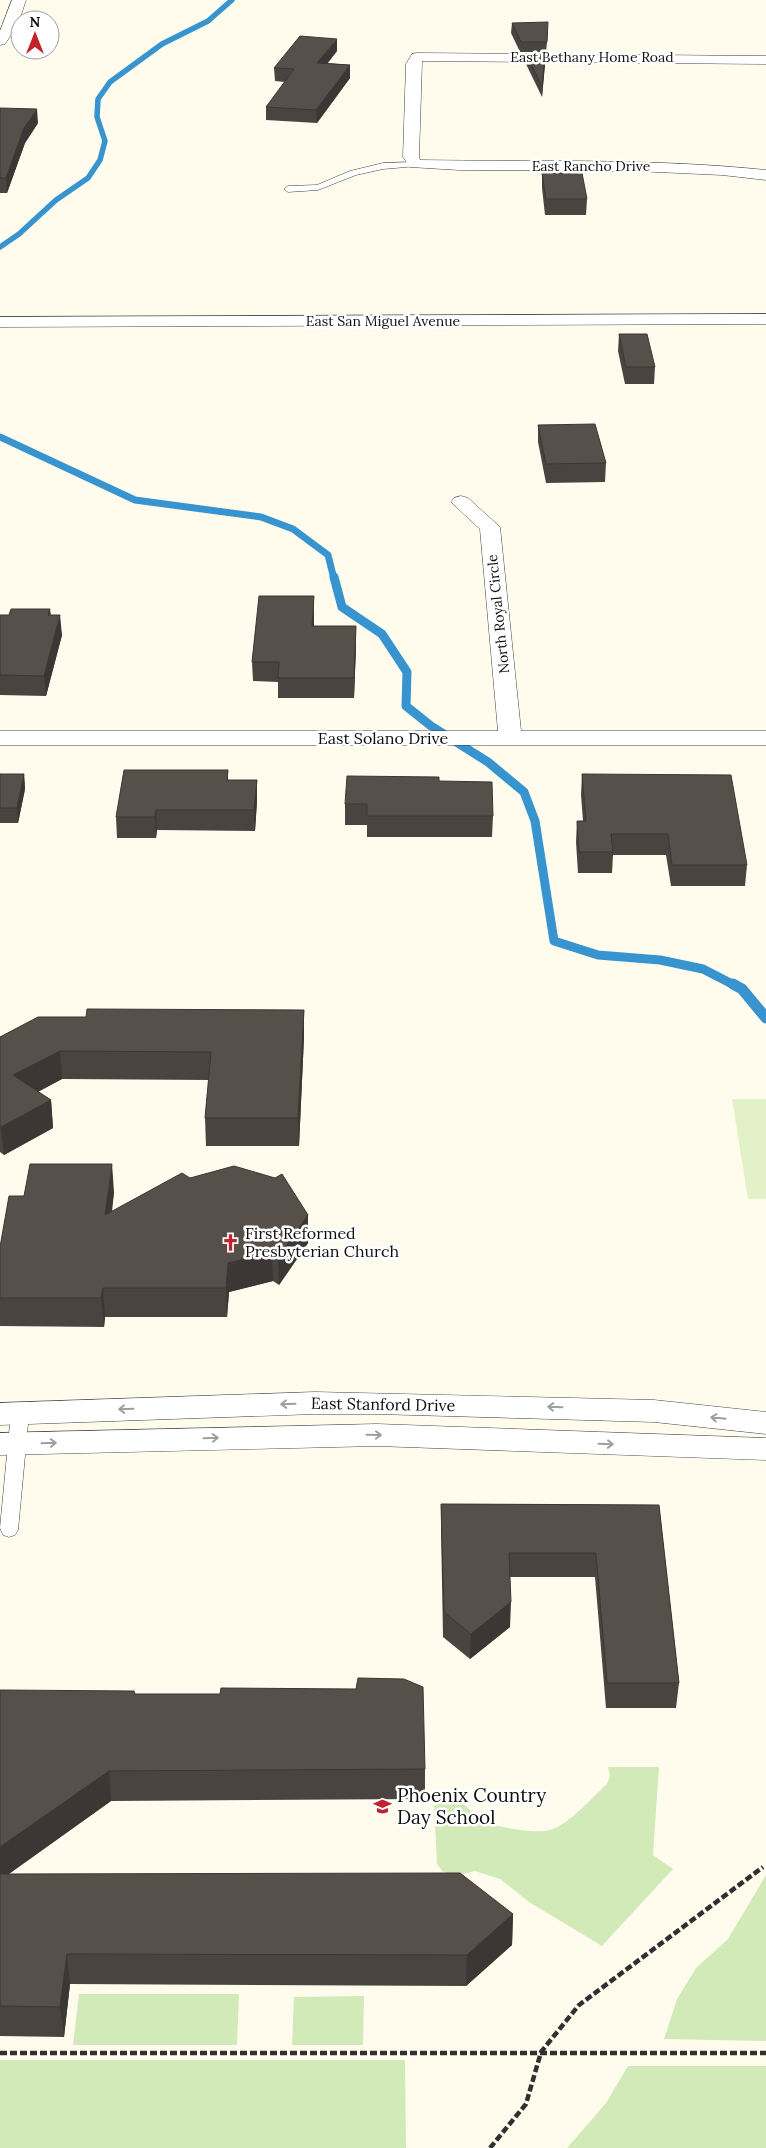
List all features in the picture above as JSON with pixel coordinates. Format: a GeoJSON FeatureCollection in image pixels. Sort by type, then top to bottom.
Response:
{"type":"FeatureCollection","features":[{"type":"Feature","properties":{"kind":"street"},"geometry":{"type":"LineString","coordinates":[[0,11],[17,6]]}},
{"type":"Feature","properties":{"kind":"street"},"geometry":{"type":"LineString","coordinates":[[0,41],[11,24],[17,6]]}},
{"type":"Feature","properties":{"kind":"street","name":"East Bethany Home Road"},"geometry":{"type":"LineString","coordinates":[[415,164],[411,157],[413,64],[417,57],[766,60]]}},
{"type":"Feature","properties":{"kind":"street","name":"East Rancho Drive"},"geometry":{"type":"LineString","coordinates":[[415,164],[665,166],[766,175]]}},
{"type":"Feature","properties":{"kind":"street","name":"East San Miguel Avenue"},"geometry":{"type":"LineString","coordinates":[[0,322],[766,319]]}},
{"type":"Feature","properties":{"kind":"street","name":"North Royal Circle"},"geometry":{"type":"LineString","coordinates":[[461,502],[490,528],[510,738]]}},
{"type":"Feature","properties":{"kind":"street","name":"East Solano Drive"},"geometry":{"type":"LineString","coordinates":[[0,738],[766,738]]}},
{"type":"Feature","properties":{"kind":"street","name":"East Stanford Drive"},"geometry":{"type":"LineString","coordinates":[[10,1413],[305,1403],[377,1403],[654,1411],[766,1423]]}},
{"type":"Feature","properties":{"kind":"street","name":"East Stanford Drive"},"geometry":{"type":"LineString","coordinates":[[9,1444],[377,1435],[766,1449]]}},
{"type":"Feature","properties":{"kind":"lane"},"geometry":{"type":"LineString","coordinates":[[288,189],[318,187],[353,173],[383,166],[415,164]]}},
{"type":"Feature","properties":{"kind":"lane"},"geometry":{"type":"LineString","coordinates":[[9,1530],[10,1413]]}},
{"type":"Feature","properties":{"kind":"path"},"geometry":{"type":"LineString","coordinates":[[490,2148],[526,2104],[541,2052],[579,2005],[763,1868]]}},
{"type":"Feature","properties":{"kind":"path"},"geometry":{"type":"LineString","coordinates":[[0,2053],[766,2052]]}},
{"type":"Feature","properties":{"kind":"green space"},"geometry":{"type":"Polygon","coordinates":[[[732,1099],[766,1099],[766,1199],[748,1199],[732,1099]]]}},
{"type":"Feature","properties":{"kind":"green space"},"geometry":{"type":"Polygon","coordinates":[[[608,1767],[659,1767],[653,1855],[673,1869],[602,1946],[529,1902],[500,1879],[475,1871],[455,1876],[442,1871],[437,1864],[434,1806],[444,1801],[457,1800],[476,1816],[498,1826],[526,1831],[550,1830],[558,1827],[573,1816],[607,1784],[610,1776],[608,1767]]]}},
{"type":"Feature","properties":{"kind":"green space"},"geometry":{"type":"Polygon","coordinates":[[[766,1875],[766,2041],[664,2039],[677,1999],[696,1968],[728,1939],[766,1875]]]}},
{"type":"Feature","properties":{"kind":"green space"},"geometry":{"type":"Polygon","coordinates":[[[79,1994],[239,1994],[237,2045],[73,2045],[79,1994]]]}},
{"type":"Feature","properties":{"kind":"green space"},"geometry":{"type":"Polygon","coordinates":[[[364,1996],[363,2045],[292,2045],[294,1997],[364,1996]]]}},
{"type":"Feature","properties":{"kind":"green space"},"geometry":{"type":"Polygon","coordinates":[[[0,2060],[405,2060],[406,2148],[0,2148],[0,2060]]]}},
{"type":"Feature","properties":{"kind":"green space"},"geometry":{"type":"Polygon","coordinates":[[[628,2066],[766,2066],[766,2148],[567,2148],[606,2103],[628,2066]]]}},
{"type":"Feature","properties":{"kind":"building"},"geometry":{"type":"Polygon","coordinates":[[[548,22],[547,42],[521,42],[512,23],[548,22]]]}},
{"type":"Feature","properties":{"kind":"building"},"geometry":{"type":"Polygon","coordinates":[[[300,36],[337,39],[317,63],[350,65],[316,110],[266,107],[294,69],[274,68],[300,36]]]}},
{"type":"Feature","properties":{"kind":"building"},"geometry":{"type":"Polygon","coordinates":[[[526,54],[545,54],[542,86],[526,54]]]}},
{"type":"Feature","properties":{"kind":"building"},"geometry":{"type":"Polygon","coordinates":[[[0,108],[37,109],[24,128],[6,178],[0,178],[0,108]]]}},
{"type":"Feature","properties":{"kind":"building"},"geometry":{"type":"Polygon","coordinates":[[[542,173],[582,173],[587,199],[546,199],[542,173]]]}},
{"type":"Feature","properties":{"kind":"building"},"geometry":{"type":"Polygon","coordinates":[[[619,334],[647,334],[655,367],[626,367],[619,334]]]}},
{"type":"Feature","properties":{"kind":"building"},"geometry":{"type":"Polygon","coordinates":[[[595,424],[606,463],[546,464],[538,425],[595,424]]]}},
{"type":"Feature","properties":{"kind":"building"},"geometry":{"type":"Polygon","coordinates":[[[259,596],[314,596],[312,626],[356,626],[354,678],[278,678],[279,662],[252,662],[259,596]]]}},
{"type":"Feature","properties":{"kind":"building"},"geometry":{"type":"Polygon","coordinates":[[[11,609],[50,609],[48,615],[60,615],[44,676],[0,675],[0,615],[9,615],[11,609]]]}},
{"type":"Feature","properties":{"kind":"building"},"geometry":{"type":"Polygon","coordinates":[[[124,770],[228,770],[227,780],[257,780],[254,810],[156,810],[155,817],[116,817],[124,770]]]}},
{"type":"Feature","properties":{"kind":"building"},"geometry":{"type":"Polygon","coordinates":[[[0,774],[24,774],[17,808],[0,808],[0,774]]]}},
{"type":"Feature","properties":{"kind":"building"},"geometry":{"type":"Polygon","coordinates":[[[582,774],[731,775],[747,865],[672,865],[668,834],[611,834],[613,852],[579,852],[577,821],[586,821],[582,774]]]}},
{"type":"Feature","properties":{"kind":"building"},"geometry":{"type":"Polygon","coordinates":[[[347,776],[439,777],[439,781],[492,782],[493,816],[367,816],[367,804],[345,804],[347,776]]]}},
{"type":"Feature","properties":{"kind":"building"},"geometry":{"type":"Polygon","coordinates":[[[87,1009],[304,1010],[298,1118],[205,1118],[211,1052],[60,1051],[13,1075],[51,1100],[1,1127],[0,1037],[38,1017],[86,1017],[87,1009]]]}},
{"type":"Feature","properties":{"kind":"building"},"geometry":{"type":"Polygon","coordinates":[[[30,1164],[112,1164],[105,1215],[182,1173],[190,1178],[234,1166],[275,1178],[282,1174],[308,1215],[278,1257],[272,1252],[228,1263],[226,1288],[103,1288],[101,1298],[0,1298],[0,1247],[9,1196],[24,1196],[30,1164]]]}},
{"type":"Feature","properties":{"kind":"building"},"geometry":{"type":"Polygon","coordinates":[[[441,1504],[659,1505],[679,1683],[607,1683],[596,1553],[509,1553],[511,1602],[471,1634],[444,1612],[441,1504]]]}},
{"type":"Feature","properties":{"kind":"building"},"geometry":{"type":"Polygon","coordinates":[[[358,1678],[404,1679],[423,1687],[425,1769],[109,1771],[0,1847],[0,1690],[134,1691],[135,1694],[220,1694],[221,1688],[356,1689],[358,1678]]]}},
{"type":"Feature","properties":{"kind":"building"},"geometry":{"type":"Polygon","coordinates":[[[460,1873],[513,1914],[467,1955],[67,1954],[60,2007],[0,2006],[0,1874],[460,1873]]]}},
{"type":"Feature","properties":{"kind":"waterway"},"geometry":{"type":"LineString","coordinates":[[0,247],[19,234],[56,200],[88,178],[100,160],[105,141],[97,117],[98,99],[110,82],[162,44],[208,21],[232,0]]}},
{"type":"Feature","properties":{"kind":"waterway"},"geometry":{"type":"LineString","coordinates":[[0,437],[135,500],[261,517],[293,529],[328,555],[334,579]]}},
{"type":"Feature","properties":{"kind":"waterway"},"geometry":{"type":"LineString","coordinates":[[334,577],[342,607],[382,634],[407,672],[406,706],[431,726],[488,762],[524,792],[535,821],[554,941],[598,955],[660,960],[703,969],[736,986]]}},
{"type":"Feature","properties":{"kind":"waterway"},"geometry":{"type":"LineString","coordinates":[[733,984],[742,989],[766,1018]]}},
{"type":"Feature","properties":{"kind":"place","name":"First Reformed Presbyterian Church"},"geometry":{"type":"Point","coordinates":[231,1242]}},
{"type":"Feature","properties":{"kind":"place","name":"Phoenix Country Day School"},"geometry":{"type":"Point","coordinates":[383,1806]}}]}
